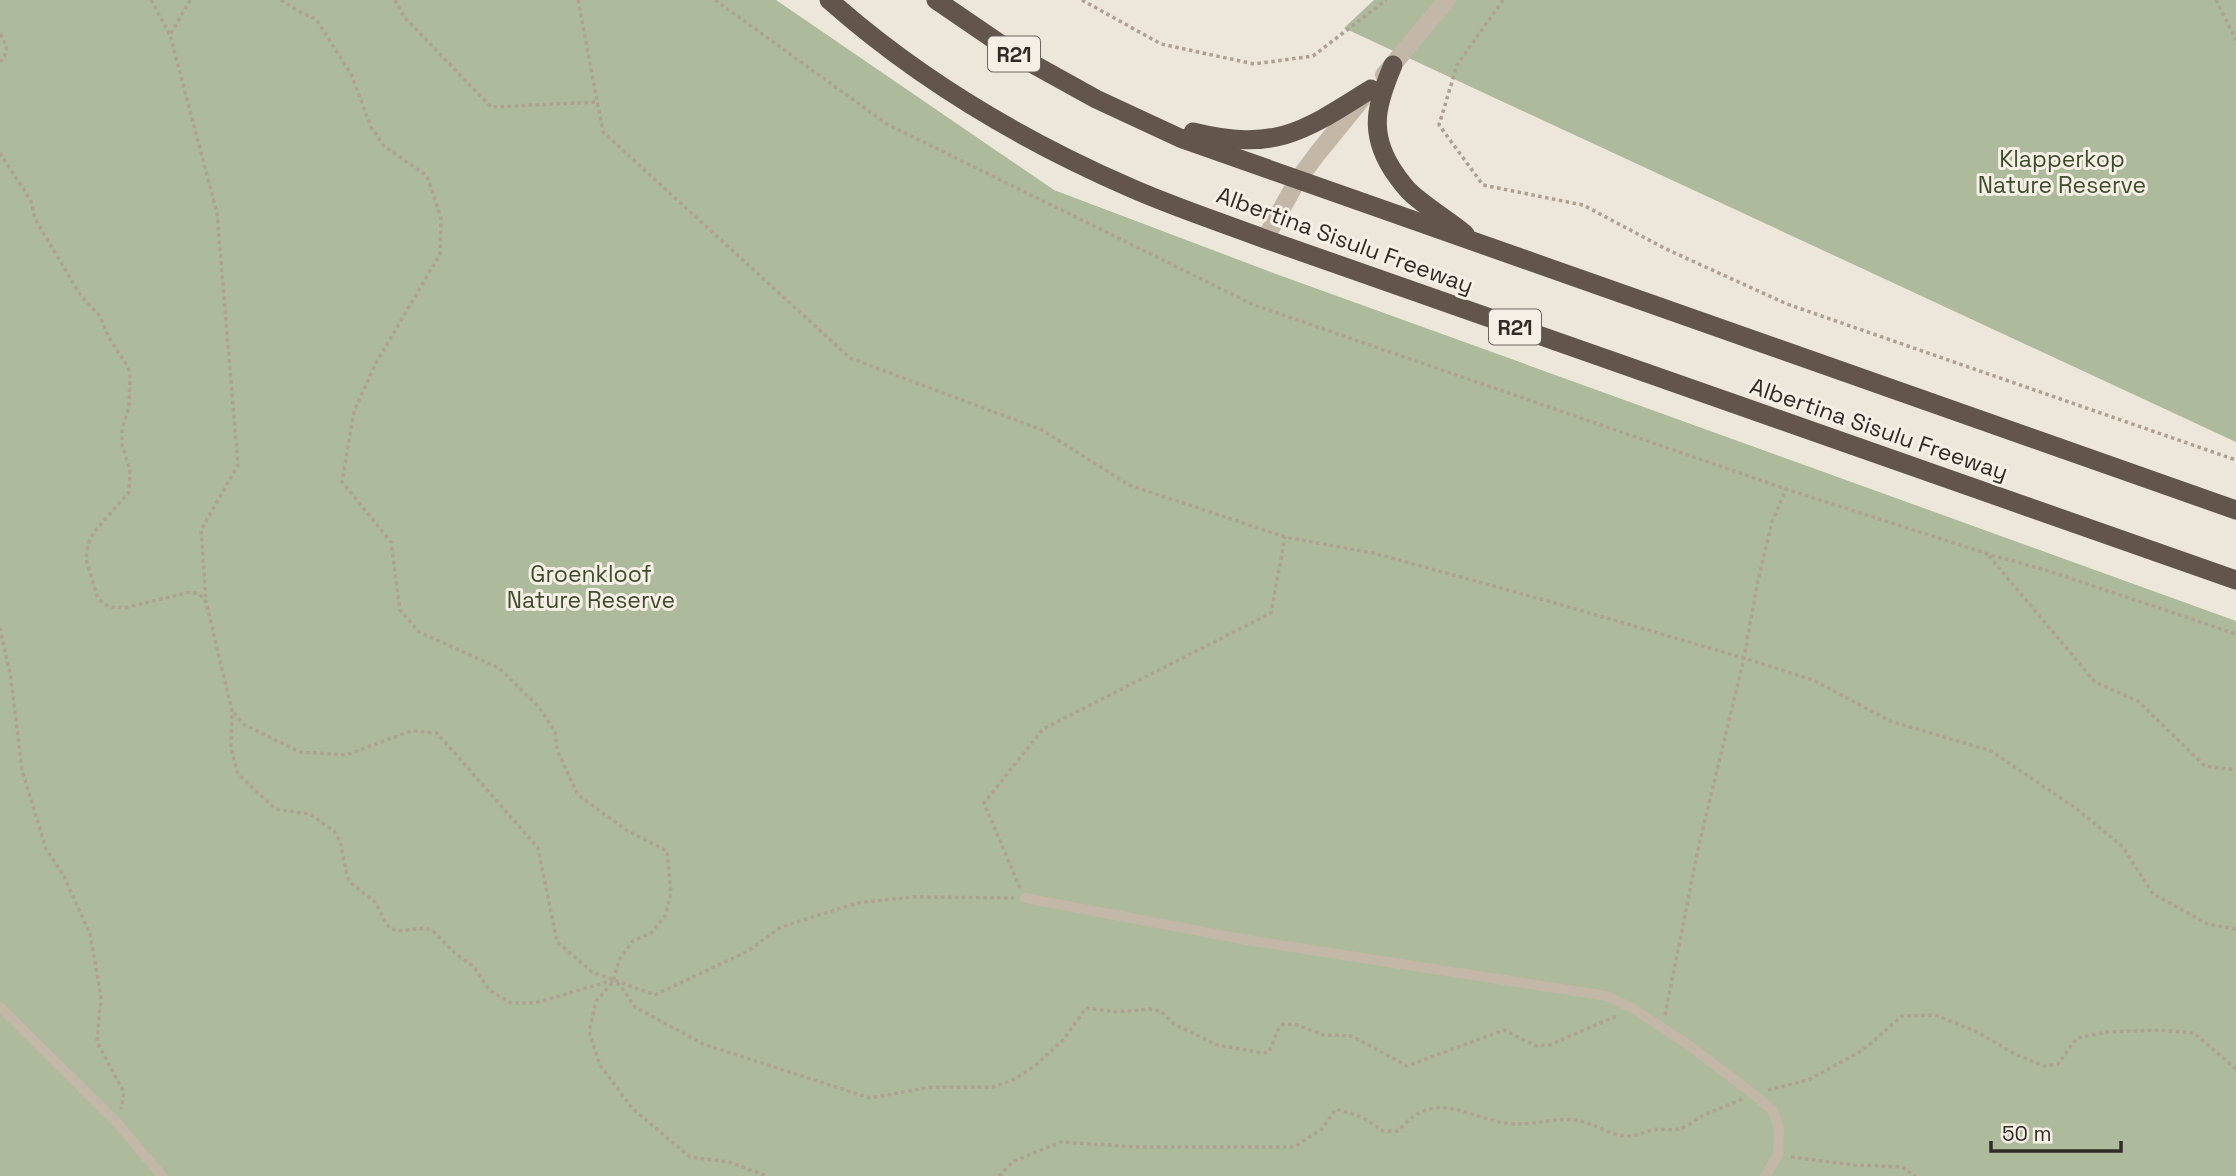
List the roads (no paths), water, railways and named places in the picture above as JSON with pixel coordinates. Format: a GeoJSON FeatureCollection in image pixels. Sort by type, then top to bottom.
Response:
{"type":"FeatureCollection","features":[{"type":"Feature","properties":{"kind":"highway","name":"Albertina Sisulu Freeway"},"geometry":{"type":"LineString","coordinates":[[830,0],[919,69],[1007,125],[1132,189],[1265,239],[2236,580]]}},
{"type":"Feature","properties":{"kind":"highway","name":"Albertina Sisulu Freeway"},"geometry":{"type":"LineString","coordinates":[[936,0],[1015,54],[1096,99],[1180,138],[2236,510]]}},
{"type":"Feature","properties":{"kind":"highway"},"geometry":{"type":"LineString","coordinates":[[1393,65],[1378,106],[1377,133],[1382,151],[1410,193],[1476,243]]}},
{"type":"Feature","properties":{"kind":"highway"},"geometry":{"type":"LineString","coordinates":[[1096,99],[1182,129],[1245,141],[1267,140],[1297,132],[1371,89]]}},
{"type":"Feature","properties":{"kind":"street"},"geometry":{"type":"LineString","coordinates":[[1265,239],[1297,181],[1317,154],[1447,0]]}},
{"type":"Feature","properties":{"kind":"lane"},"geometry":{"type":"LineString","coordinates":[[1025,898],[1247,940],[1607,996],[1634,1009],[1689,1046],[1773,1111],[1779,1129],[1778,1155],[1765,1176]]}},
{"type":"Feature","properties":{"kind":"lane"},"geometry":{"type":"LineString","coordinates":[[0,1007],[119,1125],[162,1176]]}},
{"type":"Feature","properties":{"kind":"park label","name":"Klapperkop Nature Reserve"},"geometry":{"type":"Point","coordinates":[2062,172]}},
{"type":"Feature","properties":{"kind":"park label","name":"Groenkloof Nature Reserve"},"geometry":{"type":"Point","coordinates":[591,587]}}]}
